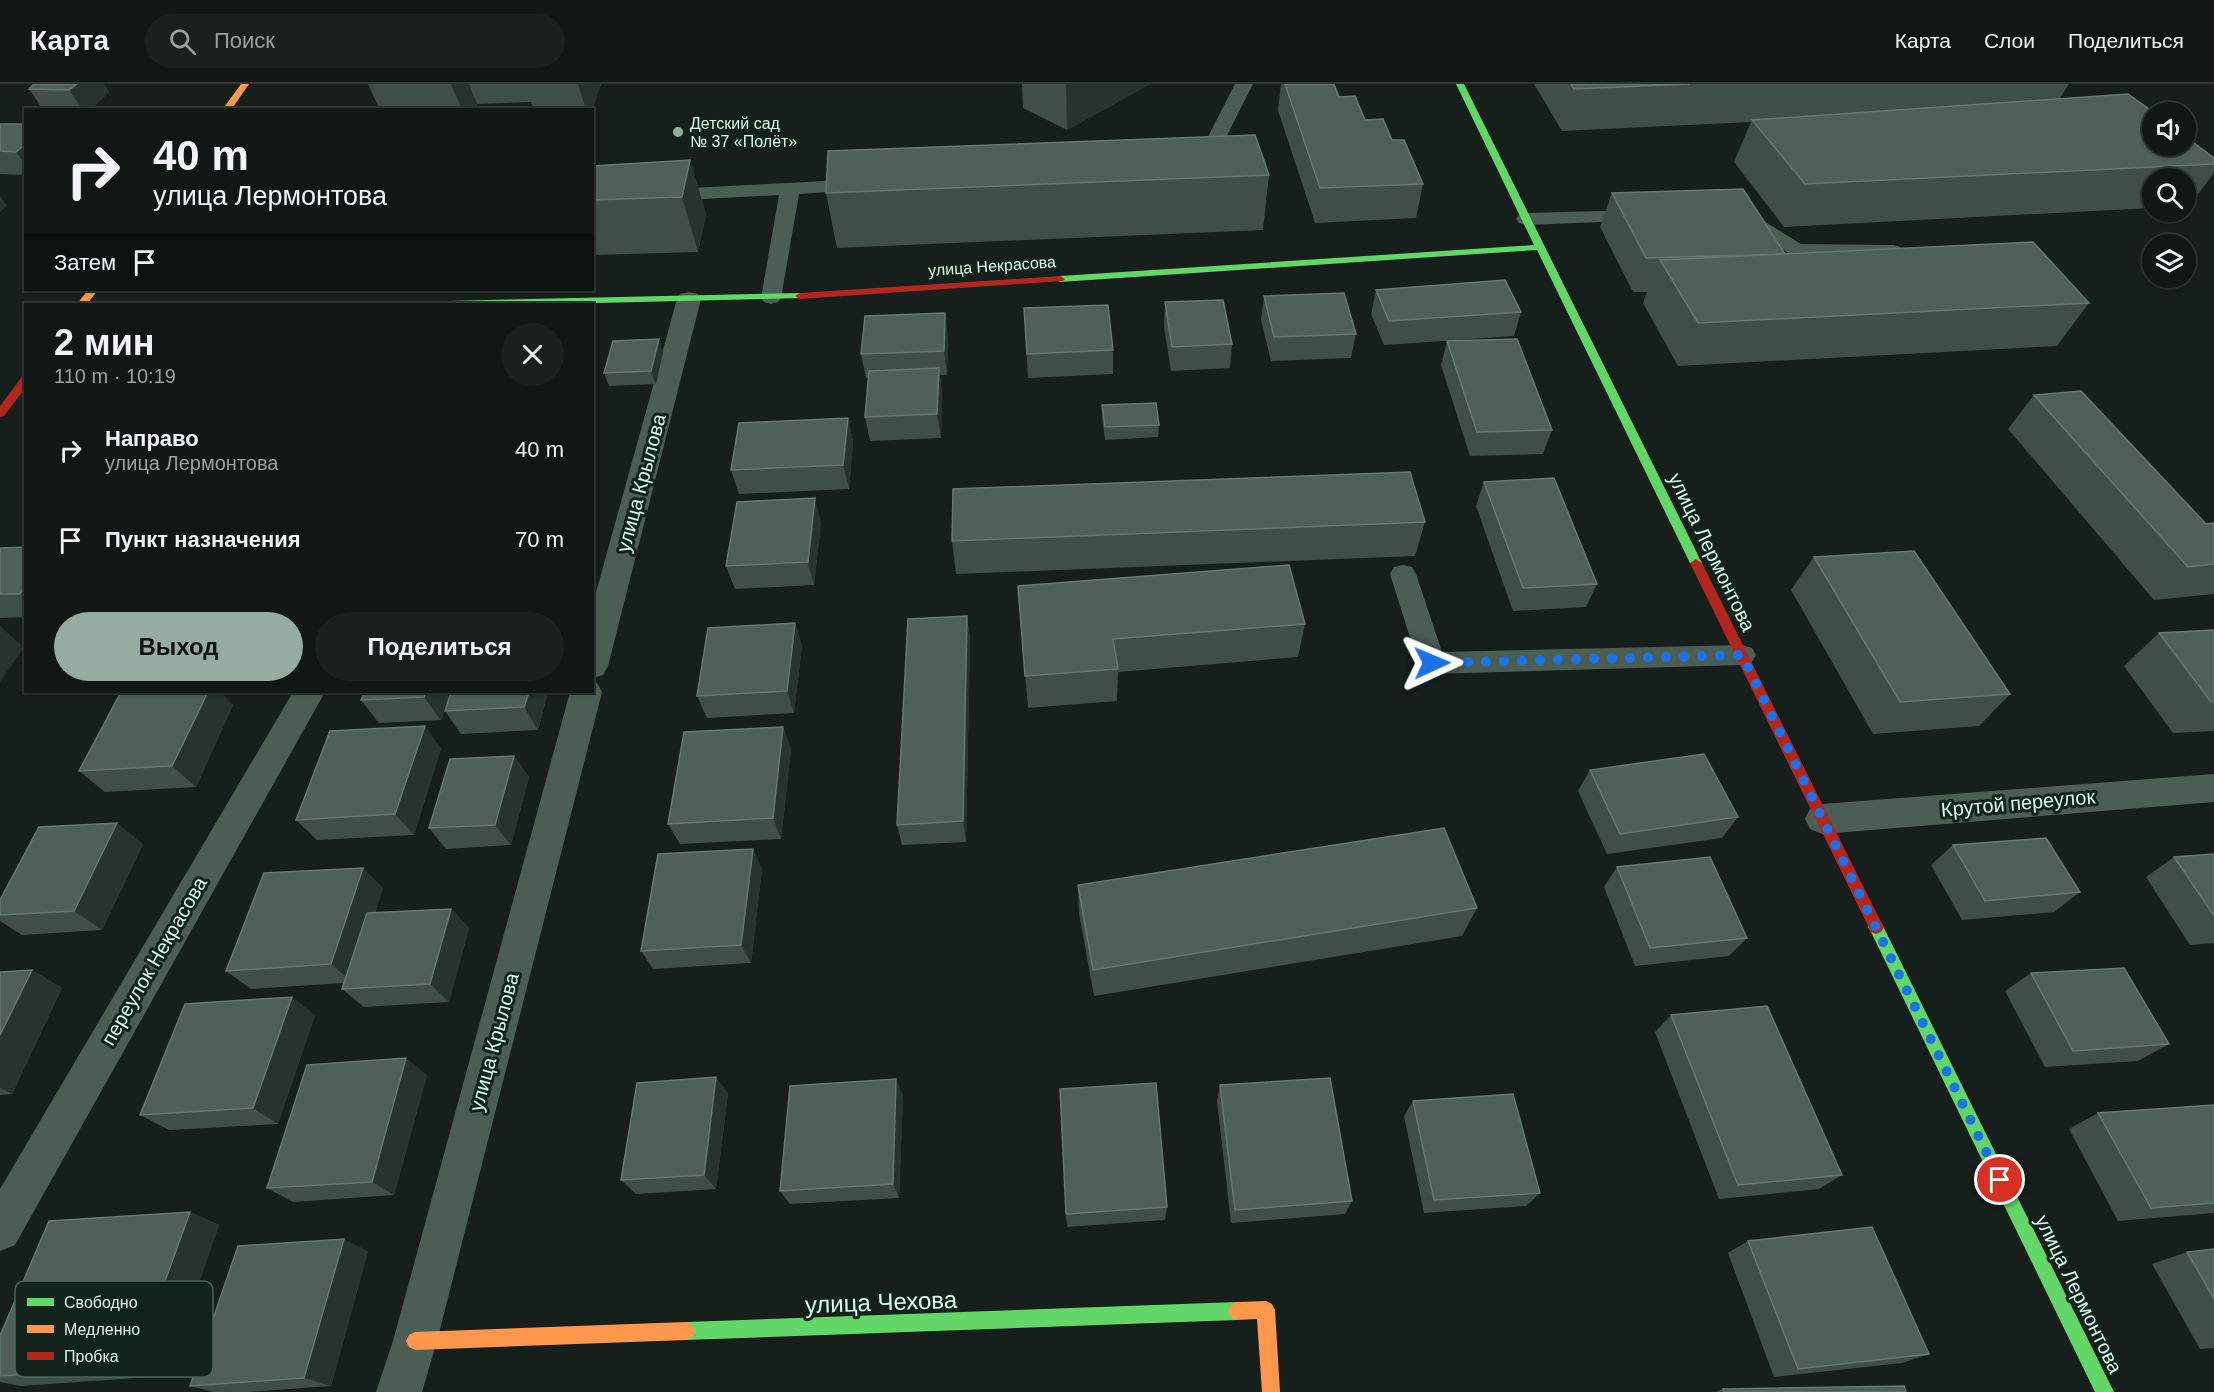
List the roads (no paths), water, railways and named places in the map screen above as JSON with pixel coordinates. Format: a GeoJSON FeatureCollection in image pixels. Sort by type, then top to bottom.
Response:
{"type":"FeatureCollection","features":[{"type":"Feature","properties":{"kind":"street"},"geometry":{"type":"LineString","coordinates":[[227,108],[245,84]]}},
{"type":"Feature","properties":{"kind":"street","name":"улица Лермонтова"},"geometry":{"type":"LineString","coordinates":[[1460,84],[2105,1392]]}},
{"type":"Feature","properties":{"kind":"street","name":"улица Некрасова"},"geometry":{"type":"LineString","coordinates":[[563,303],[771,297],[1540,247]]}},
{"type":"Feature","properties":{"kind":"street"},"geometry":{"type":"LineString","coordinates":[[83,303],[92,291]]}},
{"type":"Feature","properties":{"kind":"street","name":"улица Крылова"},"geometry":{"type":"LineString","coordinates":[[594,658],[689,299]]}},
{"type":"Feature","properties":{"kind":"street"},"geometry":{"type":"LineString","coordinates":[[0,413],[24,382]]}},
{"type":"Feature","properties":{"kind":"street","name":"переулок Некрасова"},"geometry":{"type":"LineString","coordinates":[[0,1230],[308,693]]}},
{"type":"Feature","properties":{"kind":"street","name":"улица Крылова"},"geometry":{"type":"LineString","coordinates":[[399,1392],[415,1341],[586,693]]}},
{"type":"Feature","properties":{"kind":"street","name":"Крутой переулок"},"geometry":{"type":"LineString","coordinates":[[1822,819],[2214,788]]}},
{"type":"Feature","properties":{"kind":"street","name":"улица Чехова"},"geometry":{"type":"LineString","coordinates":[[415,1341],[1266,1310],[1271,1392]]}},
{"type":"Feature","properties":{"kind":"lane"},"geometry":{"type":"LineString","coordinates":[[1180,168],[1202,167],[1244,84]]}},
{"type":"Feature","properties":{"kind":"lane"},"geometry":{"type":"LineString","coordinates":[[594,199],[883,184]]}},
{"type":"Feature","properties":{"kind":"lane"},"geometry":{"type":"LineString","coordinates":[[771,297],[790,189]]}},
{"type":"Feature","properties":{"kind":"lane"},"geometry":{"type":"LineString","coordinates":[[1526,219],[1661,215]]}},
{"type":"Feature","properties":{"kind":"lane"},"geometry":{"type":"LineString","coordinates":[[1716,216],[1757,225],[1797,250],[1907,251]]}},
{"type":"Feature","properties":{"kind":"lane"},"geometry":{"type":"LineString","coordinates":[[1403,574],[1432,663],[1742,655]]}},
{"type":"Feature","properties":{"kind":"place","name":"Детский сад № 37 «Полёт»"},"geometry":{"type":"Point","coordinates":[678,132]}}]}
